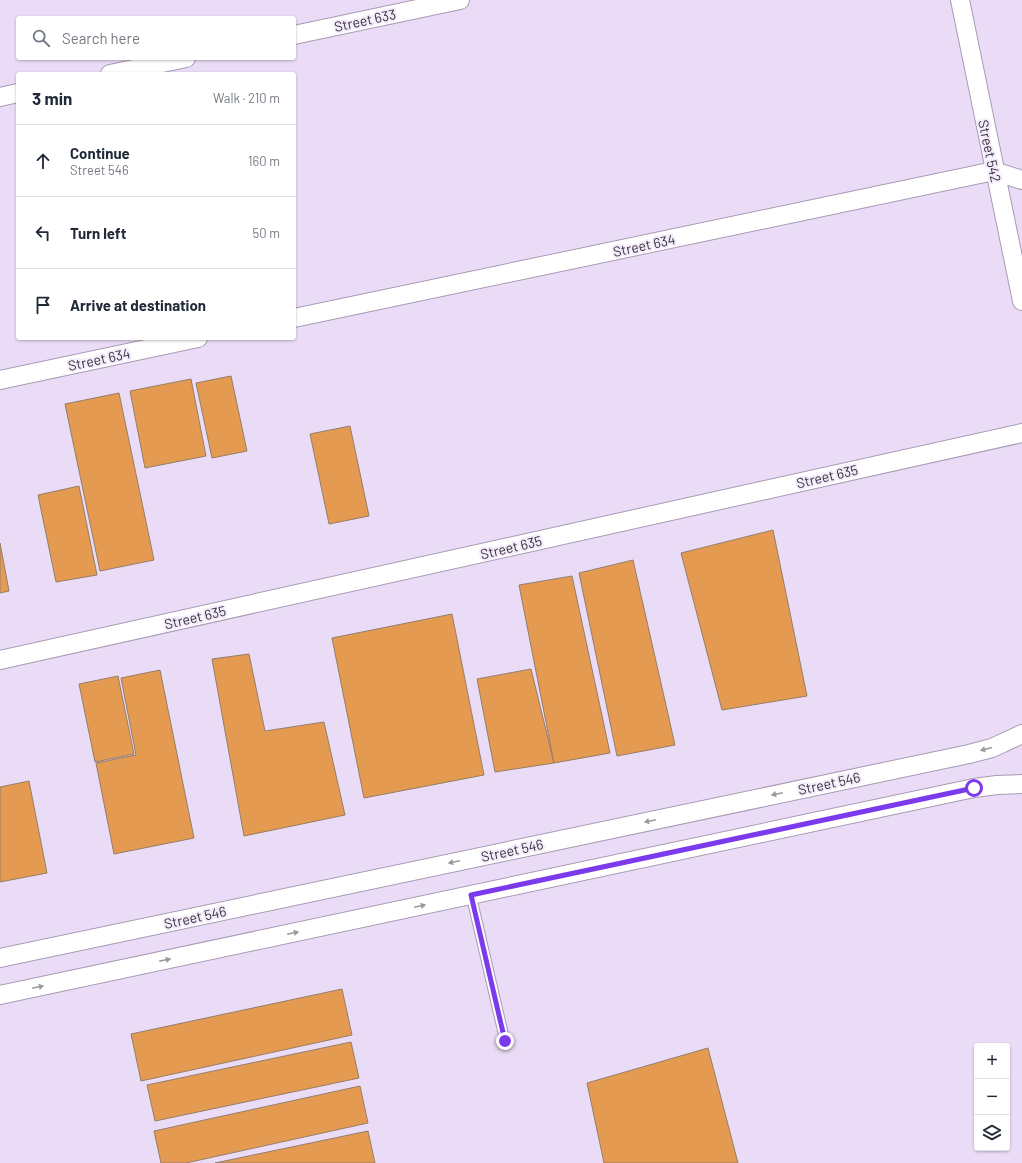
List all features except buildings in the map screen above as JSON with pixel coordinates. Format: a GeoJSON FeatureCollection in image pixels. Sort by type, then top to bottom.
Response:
{"type":"FeatureCollection","features":[{"type":"Feature","properties":{"kind":"street","name":"Street 633"},"geometry":{"type":"LineString","coordinates":[[296,35],[460,0]]}},
{"type":"Feature","properties":{"kind":"street","name":"Street 542"},"geometry":{"type":"LineString","coordinates":[[960,0],[1022,301]]}},
{"type":"Feature","properties":{"kind":"street"},"geometry":{"type":"LineString","coordinates":[[120,72],[176,60]]}},
{"type":"Feature","properties":{"kind":"street"},"geometry":{"type":"LineString","coordinates":[[0,97],[16,93]]}},
{"type":"Feature","properties":{"kind":"street"},"geometry":{"type":"LineString","coordinates":[[994,171],[1022,180]]}},
{"type":"Feature","properties":{"kind":"street","name":"Street 634"},"geometry":{"type":"LineString","coordinates":[[296,318],[994,171]]}},
{"type":"Feature","properties":{"kind":"street","name":"Street 634"},"geometry":{"type":"LineString","coordinates":[[0,380],[189,340]]}},
{"type":"Feature","properties":{"kind":"street","name":"Street 635"},"geometry":{"type":"LineString","coordinates":[[0,660],[1022,433]]}},
{"type":"Feature","properties":{"kind":"street","name":"Street 546"},"geometry":{"type":"LineString","coordinates":[[0,958],[969,754],[992,748],[1022,734]]}},
{"type":"Feature","properties":{"kind":"street"},"geometry":{"type":"LineString","coordinates":[[0,995],[974,788],[1022,784]]}},
{"type":"Feature","properties":{"kind":"lane"},"geometry":{"type":"LineString","coordinates":[[471,895],[505,1041]]}},
{"type":"Feature","properties":{"kind":"route"},"geometry":{"type":"LineString","coordinates":[[505,1041],[471,895],[974,788]]}}]}
